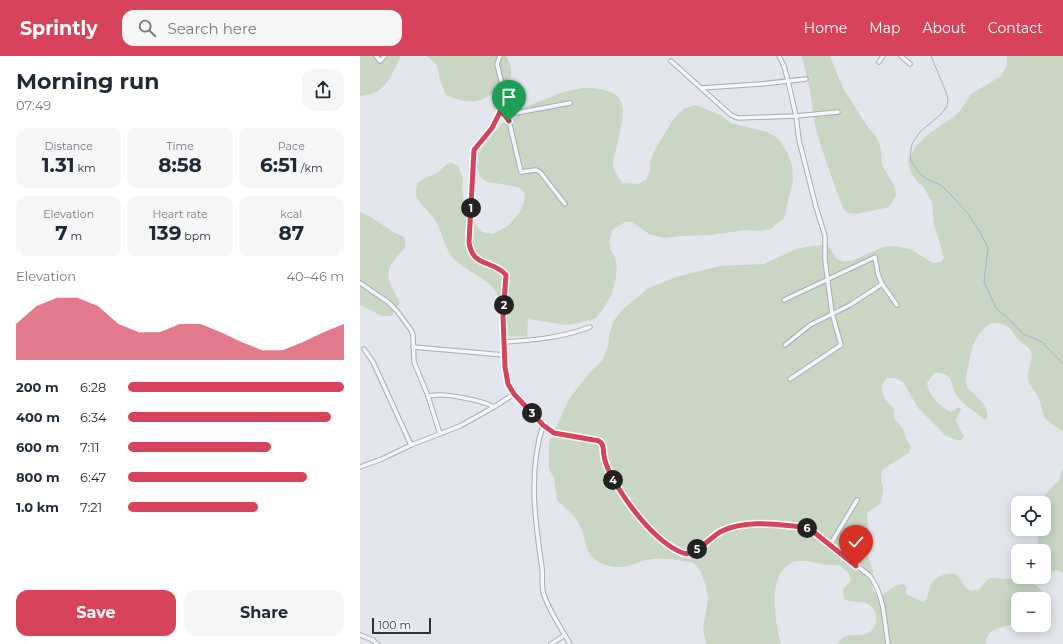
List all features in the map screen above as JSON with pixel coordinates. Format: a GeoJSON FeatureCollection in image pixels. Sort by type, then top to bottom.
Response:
{"type":"FeatureCollection","features":[{"type":"Feature","properties":{"kind":"street"},"geometry":{"type":"LineString","coordinates":[[376,56],[380,61],[385,56]]}},
{"type":"Feature","properties":{"kind":"street"},"geometry":{"type":"LineString","coordinates":[[500,56],[497,64],[502,89],[500,112],[492,128],[474,150],[469,242],[473,254],[477,260],[498,269],[506,275],[503,316],[504,355],[506,380],[514,394],[543,425],[554,433],[598,440],[602,444],[608,470],[637,514],[653,532],[670,546],[684,554],[690,554],[721,532],[736,526],[747,524],[806,527],[810,529],[870,576],[875,583],[884,608],[888,644]]}},
{"type":"Feature","properties":{"kind":"street"},"geometry":{"type":"LineString","coordinates":[[779,56],[784,66],[788,81],[796,116],[799,140],[825,236],[825,260],[832,313],[841,345],[790,379]]}},
{"type":"Feature","properties":{"kind":"street"},"geometry":{"type":"LineString","coordinates":[[879,62],[883,56]]}},
{"type":"Feature","properties":{"kind":"street"},"geometry":{"type":"LineString","coordinates":[[901,56],[910,64]]}},
{"type":"Feature","properties":{"kind":"street"},"geometry":{"type":"LineString","coordinates":[[671,61],[731,115],[738,118],[796,116],[838,112]]}},
{"type":"Feature","properties":{"kind":"street"},"geometry":{"type":"LineString","coordinates":[[701,88],[806,79]]}},
{"type":"Feature","properties":{"kind":"street"},"geometry":{"type":"LineString","coordinates":[[505,115],[570,103]]}},
{"type":"Feature","properties":{"kind":"street"},"geometry":{"type":"LineString","coordinates":[[500,112],[505,115],[509,121],[521,172],[536,170],[540,172],[565,204]]}},
{"type":"Feature","properties":{"kind":"street"},"geometry":{"type":"LineString","coordinates":[[784,300],[875,257],[878,274],[882,284],[897,305]]}},
{"type":"Feature","properties":{"kind":"street"},"geometry":{"type":"LineString","coordinates":[[360,283],[380,296],[397,311],[411,330],[414,362],[428,396],[440,434]]}},
{"type":"Feature","properties":{"kind":"street"},"geometry":{"type":"LineString","coordinates":[[785,345],[810,325],[850,305],[882,284]]}},
{"type":"Feature","properties":{"kind":"street"},"geometry":{"type":"LineString","coordinates":[[504,342],[556,338],[590,327]]}},
{"type":"Feature","properties":{"kind":"street"},"geometry":{"type":"LineString","coordinates":[[413,347],[504,355]]}},
{"type":"Feature","properties":{"kind":"street"},"geometry":{"type":"LineString","coordinates":[[364,349],[373,362],[411,445]]}},
{"type":"Feature","properties":{"kind":"street"},"geometry":{"type":"LineString","coordinates":[[428,396],[437,394],[450,395],[494,407]]}},
{"type":"Feature","properties":{"kind":"street"},"geometry":{"type":"LineString","coordinates":[[360,467],[460,426],[514,394]]}},
{"type":"Feature","properties":{"kind":"street"},"geometry":{"type":"LineString","coordinates":[[543,425],[539,438],[534,483],[534,518],[543,577],[543,594],[552,614],[570,644]]}},
{"type":"Feature","properties":{"kind":"street"},"geometry":{"type":"LineString","coordinates":[[830,545],[857,500]]}},
{"type":"Feature","properties":{"kind":"street"},"geometry":{"type":"LineString","coordinates":[[360,635],[373,640],[377,644]]}},
{"type":"Feature","properties":{"kind":"street"},"geometry":{"type":"LineString","coordinates":[[552,644],[565,635]]}},
{"type":"Feature","properties":{"kind":"green space"},"geometry":{"type":"Polygon","coordinates":[[[360,56],[401,56],[390,77],[381,88],[369,95],[360,96],[360,56]]]}},
{"type":"Feature","properties":{"kind":"green space"},"geometry":{"type":"Polygon","coordinates":[[[427,56],[505,56],[507,57],[511,67],[511,77],[482,100],[466,101],[457,99],[446,95],[440,80],[437,65],[427,56]]]}},
{"type":"Feature","properties":{"kind":"green space"},"geometry":{"type":"Polygon","coordinates":[[[802,56],[830,56],[843,88],[879,142],[882,165],[895,187],[896,195],[889,207],[857,214],[848,213],[843,208],[815,125],[810,90],[802,56]]]}},
{"type":"Feature","properties":{"kind":"green space"},"geometry":{"type":"Polygon","coordinates":[[[1007,56],[1063,56],[1063,432],[1044,417],[1038,396],[1029,384],[1028,375],[1032,358],[1031,351],[1018,339],[1010,328],[1000,323],[992,323],[986,327],[976,339],[970,355],[966,378],[967,387],[985,406],[987,418],[984,420],[956,395],[949,377],[946,375],[934,373],[927,383],[932,396],[943,407],[951,412],[959,407],[961,409],[956,421],[964,437],[962,440],[957,440],[946,436],[918,408],[903,382],[895,378],[887,378],[882,386],[883,394],[894,409],[894,418],[903,429],[907,441],[911,446],[909,453],[884,468],[881,473],[883,493],[880,504],[867,513],[869,545],[867,553],[873,571],[873,591],[878,595],[882,595],[897,585],[903,584],[906,586],[906,594],[923,602],[927,599],[933,581],[944,574],[956,575],[961,579],[965,587],[971,591],[979,589],[989,578],[1011,578],[1011,584],[1033,584],[1043,592],[1011,592],[1011,625],[998,628],[993,631],[989,634],[986,644],[838,644],[841,639],[846,636],[867,634],[871,631],[875,626],[876,615],[870,605],[866,603],[844,599],[843,589],[850,579],[848,573],[841,567],[837,565],[797,561],[790,564],[780,574],[775,590],[777,628],[781,644],[706,644],[703,628],[708,598],[701,572],[694,563],[658,559],[646,560],[633,565],[615,567],[600,563],[589,553],[579,524],[570,512],[557,500],[554,478],[549,469],[549,443],[569,399],[590,372],[601,362],[608,347],[609,335],[613,322],[622,310],[647,289],[676,277],[720,266],[764,264],[796,249],[823,245],[829,247],[837,259],[844,262],[854,260],[883,247],[894,246],[910,249],[933,263],[941,262],[944,257],[934,225],[932,202],[924,188],[911,173],[908,160],[916,146],[925,137],[959,112],[971,94],[1001,76],[1007,66],[1007,56]]]}},
{"type":"Feature","properties":{"kind":"green space"},"geometry":{"type":"Polygon","coordinates":[[[582,88],[599,89],[611,92],[618,97],[622,104],[622,123],[613,167],[623,183],[638,184],[646,180],[650,170],[650,161],[657,146],[673,120],[683,109],[696,105],[722,116],[731,123],[767,132],[779,139],[787,152],[792,165],[793,180],[784,218],[771,229],[664,238],[649,234],[632,222],[625,222],[612,230],[609,243],[615,257],[617,268],[615,283],[612,294],[596,318],[575,324],[565,325],[528,319],[527,337],[500,336],[500,307],[495,290],[487,282],[458,263],[451,255],[437,223],[416,196],[417,183],[437,173],[450,162],[458,166],[463,178],[462,190],[465,214],[482,232],[493,234],[508,226],[519,213],[524,203],[525,194],[519,187],[488,182],[480,177],[476,162],[481,149],[503,122],[515,119],[523,108],[563,92],[582,88]]]}},
{"type":"Feature","properties":{"kind":"green space"},"geometry":{"type":"Polygon","coordinates":[[[360,212],[404,237],[406,246],[391,264],[388,274],[391,286],[400,303],[392,316],[382,316],[360,305],[360,212]]]}},
{"type":"Feature","properties":{"kind":"green space"},"geometry":{"type":"Polygon","coordinates":[[[1063,468],[1063,573],[1057,570],[1051,571],[1051,544],[1038,544],[1038,539],[1039,536],[1051,536],[1051,496],[1044,496],[1059,480],[1063,468]]]}},
{"type":"Feature","properties":{"kind":"waterway"},"geometry":{"type":"LineString","coordinates":[[931,56],[946,92],[948,99],[947,106],[942,113],[920,132],[912,144],[910,156],[912,162],[919,173],[927,179],[941,185],[953,197],[969,215],[980,232],[988,248],[984,282],[996,308],[1023,334],[1043,343],[1063,364]]}},
{"type":"Feature","properties":{"kind":"route"},"geometry":{"type":"LineString","coordinates":[[509,121],[508,118],[500,112],[492,128],[476,146],[473,153],[469,242],[473,254],[477,260],[502,271],[506,275],[503,316],[505,367],[506,380],[514,394],[543,425],[554,433],[598,440],[602,444],[606,465],[613,479],[637,514],[653,532],[670,546],[684,554],[690,554],[721,532],[736,526],[747,524],[765,524],[806,527],[856,566]]}}]}
